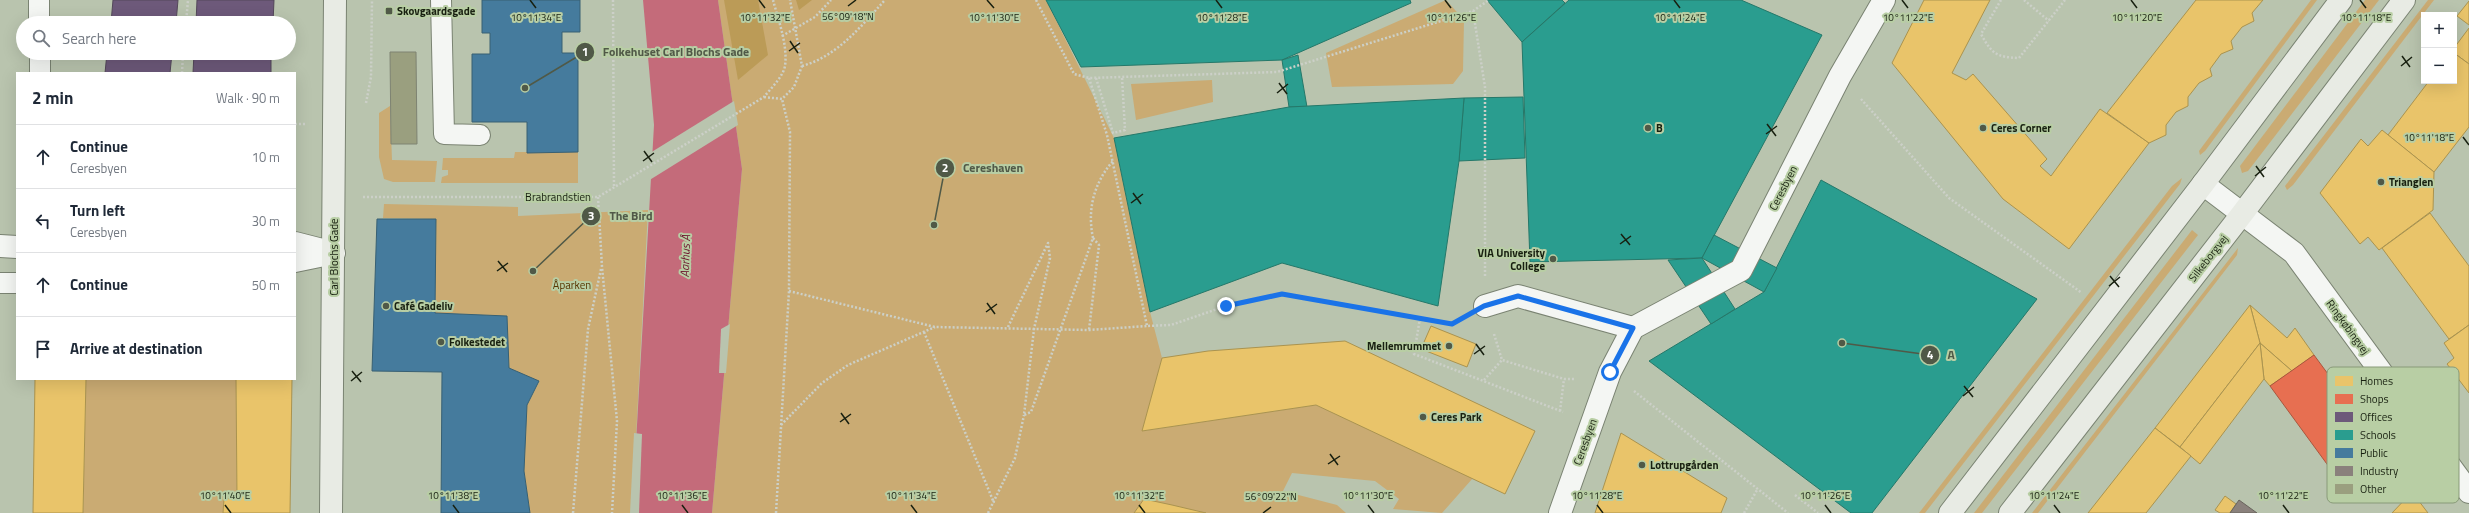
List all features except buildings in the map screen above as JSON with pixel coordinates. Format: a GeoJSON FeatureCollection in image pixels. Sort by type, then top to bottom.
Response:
{"type":"FeatureCollection","features":[{"type":"Feature","properties":{"kind":"street","name":"Carl Blochs Gade"},"geometry":{"type":"LineString","coordinates":[[331,513],[335,0]]}},
{"type":"Feature","properties":{"kind":"street","name":"Ceresbyen"},"geometry":{"type":"LineString","coordinates":[[1560,513],[1609,376],[1633,328],[1741,270],[1840,76],[1884,0]]}},
{"type":"Feature","properties":{"kind":"street"},"geometry":{"type":"LineString","coordinates":[[1950,513],[2204,184],[2341,0]]}},
{"type":"Feature","properties":{"kind":"street","name":"Silkeborgvej"},"geometry":{"type":"LineString","coordinates":[[2010,513],[2242,214],[2404,0]]}},
{"type":"Feature","properties":{"kind":"street","name":"Ringkøbingvej"},"geometry":{"type":"LineString","coordinates":[[2204,184],[2294,253],[2377,367]]}},
{"type":"Feature","properties":{"kind":"street"},"geometry":{"type":"LineString","coordinates":[[296,243],[334,254]]}},
{"type":"Feature","properties":{"kind":"street"},"geometry":{"type":"LineString","coordinates":[[0,246],[16,247]]}},
{"type":"Feature","properties":{"kind":"street"},"geometry":{"type":"LineString","coordinates":[[296,261],[334,254]]}},
{"type":"Feature","properties":{"kind":"street"},"geometry":{"type":"LineString","coordinates":[[1484,306],[1518,296],[1633,328]]}},
{"type":"Feature","properties":{"kind":"street","name":"Ringkøbingvej"},"geometry":{"type":"LineString","coordinates":[[2459,478],[2469,492]]}},
{"type":"Feature","properties":{"kind":"lane"},"geometry":{"type":"LineString","coordinates":[[39,0],[40,16]]}},
{"type":"Feature","properties":{"kind":"lane"},"geometry":{"type":"LineString","coordinates":[[441,0],[444,134],[480,135]]}},
{"type":"Feature","properties":{"kind":"lane"},"geometry":{"type":"LineString","coordinates":[[40,60],[40,72]]}},
{"type":"Feature","properties":{"kind":"lane"},"geometry":{"type":"LineString","coordinates":[[0,284],[16,283]]}},
{"type":"Feature","properties":{"kind":"path"},"geometry":{"type":"LineString","coordinates":[[187,16],[188,0]]}},
{"type":"Feature","properties":{"kind":"path"},"geometry":{"type":"LineString","coordinates":[[613,0],[614,188]]}},
{"type":"Feature","properties":{"kind":"path","name":"Brabrandstien"},"geometry":{"type":"LineString","coordinates":[[364,198],[598,197],[764,97],[779,78],[785,66],[782,36],[773,0]]}},
{"type":"Feature","properties":{"kind":"path"},"geometry":{"type":"LineString","coordinates":[[782,99],[794,87],[802,66],[790,0]]}},
{"type":"Feature","properties":{"kind":"path"},"geometry":{"type":"LineString","coordinates":[[782,36],[815,17],[831,0]]}},
{"type":"Feature","properties":{"kind":"path"},"geometry":{"type":"LineString","coordinates":[[802,66],[813,63],[843,45],[885,0]]}},
{"type":"Feature","properties":{"kind":"path"},"geometry":{"type":"LineString","coordinates":[[1036,0],[1074,74],[1089,78],[1277,72],[1473,11],[1489,0]]}},
{"type":"Feature","properties":{"kind":"path"},"geometry":{"type":"LineString","coordinates":[[2001,0],[1981,34],[1989,48],[2001,57],[2019,58],[2065,0]]}},
{"type":"Feature","properties":{"kind":"path"},"geometry":{"type":"LineString","coordinates":[[2024,0],[2049,20]]}},
{"type":"Feature","properties":{"kind":"path"},"geometry":{"type":"LineString","coordinates":[[1473,11],[1484,87],[1484,306],[1502,360]]}},
{"type":"Feature","properties":{"kind":"path"},"geometry":{"type":"LineString","coordinates":[[182,72],[183,60]]}},
{"type":"Feature","properties":{"kind":"path"},"geometry":{"type":"LineString","coordinates":[[1840,76],[1949,198],[2107,310]]}},
{"type":"Feature","properties":{"kind":"path"},"geometry":{"type":"LineString","coordinates":[[1096,78],[1113,133],[1125,130],[1122,77]]}},
{"type":"Feature","properties":{"kind":"path"},"geometry":{"type":"LineString","coordinates":[[1089,78],[1107,135],[1147,326]]}},
{"type":"Feature","properties":{"kind":"path"},"geometry":{"type":"LineString","coordinates":[[764,97],[782,99]]}},
{"type":"Feature","properties":{"kind":"path"},"geometry":{"type":"LineString","coordinates":[[776,513],[789,291],[790,132],[782,99]]}},
{"type":"Feature","properties":{"kind":"path"},"geometry":{"type":"LineString","coordinates":[[1089,330],[1099,245],[1093,238],[1090,223],[1093,195],[1101,175],[1113,161]]}},
{"type":"Feature","properties":{"kind":"path"},"geometry":{"type":"LineString","coordinates":[[598,197],[602,266],[617,421],[612,513]]}},
{"type":"Feature","properties":{"kind":"path"},"geometry":{"type":"LineString","coordinates":[[1024,415],[1031,412],[1062,329],[1093,238]]}},
{"type":"Feature","properties":{"kind":"path"},"geometry":{"type":"LineString","coordinates":[[988,513],[1015,458],[1024,415],[1034,329],[1050,258],[1048,243],[1008,328]]}},
{"type":"Feature","properties":{"kind":"path"},"geometry":{"type":"LineString","coordinates":[[573,513],[588,329],[602,266]]}},
{"type":"Feature","properties":{"kind":"path"},"geometry":{"type":"LineString","coordinates":[[789,291],[935,327],[1089,330],[1171,325],[1226,306],[1282,294],[1452,324],[1484,306]]}},
{"type":"Feature","properties":{"kind":"path"},"geometry":{"type":"LineString","coordinates":[[1420,318],[1414,354],[1592,423]]}},
{"type":"Feature","properties":{"kind":"path"},"geometry":{"type":"LineString","coordinates":[[781,425],[822,382],[848,365],[935,327]]}},
{"type":"Feature","properties":{"kind":"path"},"geometry":{"type":"LineString","coordinates":[[924,332],[994,503]]}},
{"type":"Feature","properties":{"kind":"path"},"geometry":{"type":"LineString","coordinates":[[1502,360],[1564,379],[1609,376],[1788,513]]}},
{"type":"Feature","properties":{"kind":"path"},"geometry":{"type":"LineString","coordinates":[[1483,380],[1502,360]]}},
{"type":"Feature","properties":{"kind":"path"},"geometry":{"type":"LineString","coordinates":[[1560,411],[1564,379]]}},
{"type":"Feature","properties":{"kind":"path"},"geometry":{"type":"LineString","coordinates":[[1744,513],[1757,490]]}},
{"type":"Feature","properties":{"kind":"path"},"geometry":{"type":"LineString","coordinates":[[1795,495],[1818,513]]}},
{"type":"Feature","properties":{"kind":"green space"},"geometry":{"type":"Polygon","coordinates":[[[718,0],[1046,0],[1114,138],[1150,312],[1162,358],[1143,431],[1316,405],[1473,478],[1442,513],[1393,509],[1399,499],[1375,481],[1292,473],[1283,491],[1337,505],[1346,513],[1206,513],[1144,499],[1134,513],[712,513],[742,169],[718,0]]]}},
{"type":"Feature","properties":{"kind":"green space"},"geometry":{"type":"Polygon","coordinates":[[[1446,0],[1464,20],[1463,71],[1453,84],[1332,87],[1326,53],[1446,0]]]}},
{"type":"Feature","properties":{"kind":"green space"},"geometry":{"type":"Polygon","coordinates":[[[2311,0],[2317,0],[2205,151],[2200,155],[2199,151],[2311,0]]]}},
{"type":"Feature","properties":{"kind":"green space"},"geometry":{"type":"Polygon","coordinates":[[[2365,0],[2379,0],[2248,171],[2242,173],[2240,166],[2365,0]]]}},
{"type":"Feature","properties":{"kind":"green space"},"geometry":{"type":"Polygon","coordinates":[[[2428,0],[2434,0],[2425,12],[2421,12],[2421,17],[2293,185],[2287,190],[2285,186],[2428,0]]]}},
{"type":"Feature","properties":{"kind":"green space"},"geometry":{"type":"Polygon","coordinates":[[[1212,80],[1213,102],[1136,120],[1131,84],[1212,80]]]}},
{"type":"Feature","properties":{"kind":"green space"},"geometry":{"type":"Polygon","coordinates":[[[390,106],[392,160],[437,161],[435,182],[393,182],[384,179],[379,157],[379,113],[390,106]]]}},
{"type":"Feature","properties":{"kind":"green space"},"geometry":{"type":"Polygon","coordinates":[[[515,152],[578,152],[578,183],[441,183],[442,177],[448,175],[448,170],[442,170],[443,158],[514,158],[515,152]]]}},
{"type":"Feature","properties":{"kind":"green space"},"geometry":{"type":"Polygon","coordinates":[[[2182,178],[2180,184],[1925,513],[1919,513],[2172,186],[2182,178]]]}},
{"type":"Feature","properties":{"kind":"green space","name":"Åparken"},"geometry":{"type":"Polygon","coordinates":[[[384,204],[518,207],[518,216],[648,210],[632,513],[530,513],[524,471],[527,405],[539,382],[509,368],[507,316],[435,313],[436,219],[383,218],[384,204]]]}},
{"type":"Feature","properties":{"kind":"green space"},"geometry":{"type":"Polygon","coordinates":[[[2192,230],[2198,235],[1982,513],[1974,513],[2192,230]]]}},
{"type":"Feature","properties":{"kind":"green space"},"geometry":{"type":"Polygon","coordinates":[[[2238,248],[2237,255],[2038,513],[2032,513],[2238,248]]]}},
{"type":"Feature","properties":{"kind":"green space"},"geometry":{"type":"Polygon","coordinates":[[[86,380],[236,380],[237,498],[224,499],[223,513],[83,513],[86,380]]]}},
{"type":"Feature","properties":{"kind":"shaded area"},"geometry":{"type":"Polygon","coordinates":[[[724,0],[758,0],[768,55],[738,80],[724,0]]]}},
{"type":"Feature","properties":{"kind":"shaded area"},"geometry":{"type":"Polygon","coordinates":[[[796,0],[812,0],[799,10],[796,0]]]}},
{"type":"Feature","properties":{"kind":"water","name":"Aarhus Å"},"geometry":{"type":"Polygon","coordinates":[[[643,0],[718,0],[742,169],[712,513],[632,513],[654,125],[643,0]]]}},
{"type":"Feature","properties":{"kind":"pier"},"geometry":{"type":"Polygon","coordinates":[[[734,101],[738,125],[648,181],[650,153],[734,101]]]}},
{"type":"Feature","properties":{"kind":"pier"},"geometry":{"type":"Polygon","coordinates":[[[730,324],[726,373],[719,373],[721,329],[730,324]]]}},
{"type":"Feature","properties":{"kind":"pier"},"geometry":{"type":"Polygon","coordinates":[[[634,433],[642,434],[639,513],[630,513],[634,433]]]}},
{"type":"Feature","properties":{"kind":"place","name":"Skovgaardsgade"},"geometry":{"type":"Point","coordinates":[389,11]}},
{"type":"Feature","properties":{"kind":"place","name":"Folkehuset Carl Blochs Gade"},"geometry":{"type":"Point","coordinates":[525,88]}},
{"type":"Feature","properties":{"kind":"place","name":"B"},"geometry":{"type":"Point","coordinates":[1648,128]}},
{"type":"Feature","properties":{"kind":"place","name":"Ceres Corner"},"geometry":{"type":"Point","coordinates":[1983,128]}},
{"type":"Feature","properties":{"kind":"place","name":"Trianglen"},"geometry":{"type":"Point","coordinates":[2381,182]}},
{"type":"Feature","properties":{"kind":"place","name":"Cereshaven"},"geometry":{"type":"Point","coordinates":[934,225]}},
{"type":"Feature","properties":{"kind":"place","name":"VIA University College"},"geometry":{"type":"Point","coordinates":[1553,259]}},
{"type":"Feature","properties":{"kind":"place","name":"The Bird"},"geometry":{"type":"Point","coordinates":[533,271]}},
{"type":"Feature","properties":{"kind":"place","name":"Café Gadeliv"},"geometry":{"type":"Point","coordinates":[386,306]}},
{"type":"Feature","properties":{"kind":"place","name":"Folkestedet"},"geometry":{"type":"Point","coordinates":[441,342]}},
{"type":"Feature","properties":{"kind":"place","name":"A"},"geometry":{"type":"Point","coordinates":[1842,343]}},
{"type":"Feature","properties":{"kind":"place","name":"Mellemrummet"},"geometry":{"type":"Point","coordinates":[1449,346]}},
{"type":"Feature","properties":{"kind":"place","name":"Ceres Park"},"geometry":{"type":"Point","coordinates":[1423,417]}},
{"type":"Feature","properties":{"kind":"place","name":"Lottrupgården"},"geometry":{"type":"Point","coordinates":[1642,465]}},
{"type":"Feature","properties":{"kind":"route"},"geometry":{"type":"LineString","coordinates":[[1226,306],[1282,294],[1452,324],[1484,306],[1518,296],[1633,328],[1610,372]]}}]}
